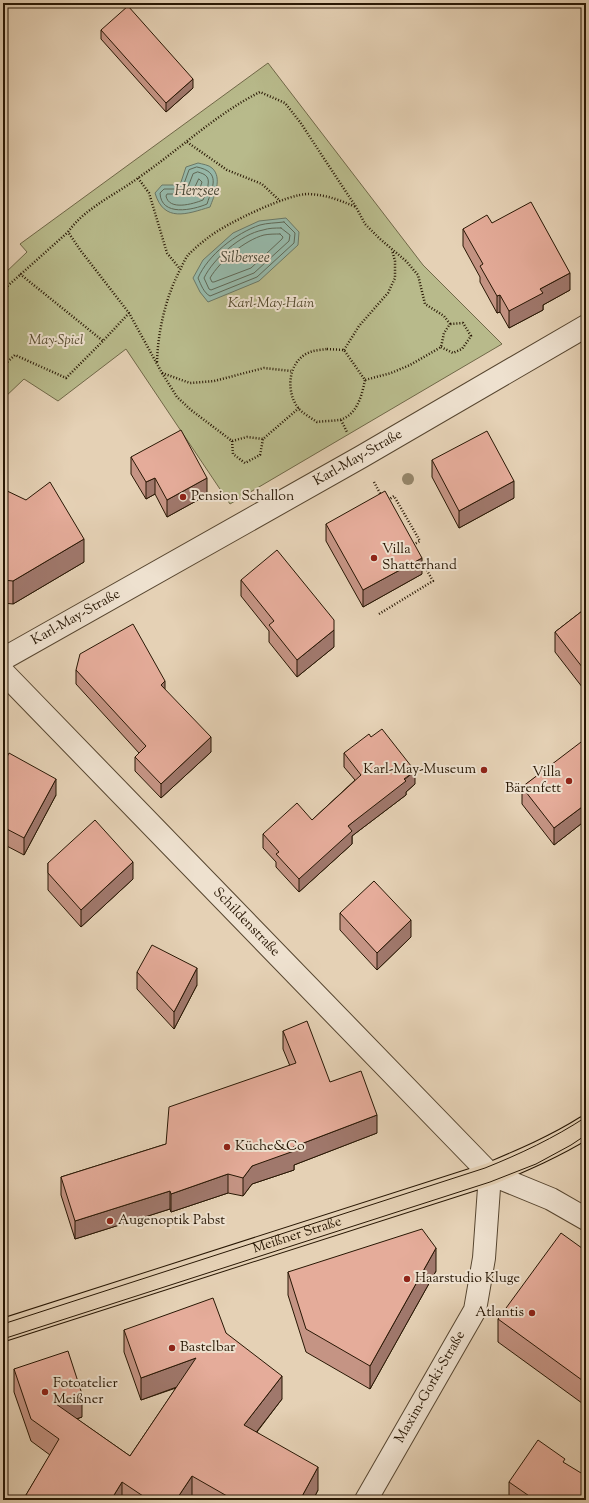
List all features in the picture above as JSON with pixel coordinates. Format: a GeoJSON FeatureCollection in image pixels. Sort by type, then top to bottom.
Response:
{"type":"FeatureCollection","features":[{"type":"Feature","properties":{"kind":"main road","name":"Meißner Straße"},"geometry":{"type":"LineString","coordinates":[[3,1330],[490,1174],[528,1158],[586,1127]]}},
{"type":"Feature","properties":{"kind":"street","name":"Karl-May-Straße"},"geometry":{"type":"LineString","coordinates":[[3,659],[360,457],[586,326]]}},
{"type":"Feature","properties":{"kind":"street","name":"Schildenstraße"},"geometry":{"type":"LineString","coordinates":[[3,672],[490,1174]]}},
{"type":"Feature","properties":{"kind":"street"},"geometry":{"type":"LineString","coordinates":[[490,1174],[551,1199],[586,1219]]}},
{"type":"Feature","properties":{"kind":"street","name":"Maxim-Gorki-Straße"},"geometry":{"type":"LineString","coordinates":[[366,1500],[475,1310],[484,1258],[490,1174]]}},
{"type":"Feature","properties":{"kind":"path"},"geometry":{"type":"LineString","coordinates":[[3,290],[68,232],[76,221],[138,178],[239,102],[260,92],[284,103],[300,122],[356,207],[365,224],[418,275],[425,304],[444,316],[450,324]]}},
{"type":"Feature","properties":{"kind":"path"},"geometry":{"type":"LineString","coordinates":[[187,142],[227,170],[262,184],[280,201]]}},
{"type":"Feature","properties":{"kind":"path"},"geometry":{"type":"LineString","coordinates":[[138,178],[149,193],[167,253],[180,269]]}},
{"type":"Feature","properties":{"kind":"path"},"geometry":{"type":"LineString","coordinates":[[157,364],[158,343],[164,314],[174,281],[188,256],[210,236],[243,217],[280,201],[307,194],[330,196],[356,207]]}},
{"type":"Feature","properties":{"kind":"path"},"geometry":{"type":"LineString","coordinates":[[68,232],[85,257],[129,313],[177,397],[232,442],[233,454],[245,463],[260,455],[263,439],[299,408]]}},
{"type":"Feature","properties":{"kind":"path"},"geometry":{"type":"LineString","coordinates":[[344,350],[359,326],[388,293],[395,278],[396,261],[392,249]]}},
{"type":"Feature","properties":{"kind":"path"},"geometry":{"type":"LineString","coordinates":[[20,274],[103,341]]}},
{"type":"Feature","properties":{"kind":"path"},"geometry":{"type":"LineString","coordinates":[[3,366],[15,355],[66,378],[129,313]]}},
{"type":"Feature","properties":{"kind":"path"},"geometry":{"type":"LineString","coordinates":[[441,347],[453,353],[462,349],[471,336],[463,323],[450,324]]}},
{"type":"Feature","properties":{"kind":"path"},"geometry":{"type":"LineString","coordinates":[[365,380],[391,373],[410,365],[441,347],[444,333],[450,324]]}},
{"type":"Feature","properties":{"kind":"path"},"geometry":{"type":"LineString","coordinates":[[327,349],[344,350],[365,380],[361,400],[350,414],[341,420],[317,422],[299,408],[290,386],[291,371],[299,359],[309,352],[327,349]]}},
{"type":"Feature","properties":{"kind":"path"},"geometry":{"type":"LineString","coordinates":[[162,373],[190,383],[214,381],[264,368],[291,371]]}},
{"type":"Feature","properties":{"kind":"path"},"geometry":{"type":"LineString","coordinates":[[232,442],[247,437],[263,439]]}},
{"type":"Feature","properties":{"kind":"path"},"geometry":{"type":"LineString","coordinates":[[360,457],[385,502],[394,496],[420,541],[413,546],[416,552]]}},
{"type":"Feature","properties":{"kind":"path"},"geometry":{"type":"LineString","coordinates":[[379,614],[433,581],[419,557]]}},
{"type":"Feature","properties":{"kind":"green space","name":"Karl-May-Hain"},"geometry":{"type":"Polygon","coordinates":[[[268,63],[423,265],[502,344],[230,504],[126,349],[58,401],[24,379],[3,399],[3,275],[27,252],[20,244],[268,63]]]}},
{"type":"Feature","properties":{"kind":"water","name":"Herzsee"},"geometry":{"type":"Polygon","coordinates":[[[198,163],[211,167],[217,177],[217,187],[210,207],[185,214],[177,214],[164,209],[159,203],[155,193],[162,185],[180,185],[186,167],[198,163]]]}},
{"type":"Feature","properties":{"kind":"water","name":"Silbersee"},"geometry":{"type":"Polygon","coordinates":[[[286,218],[299,232],[298,245],[259,281],[208,302],[200,292],[193,278],[203,260],[233,233],[259,221],[286,218]]]}},
{"type":"Feature","properties":{"kind":"building"},"geometry":{"type":"Polygon","coordinates":[[[128,6],[193,79],[166,103],[101,30],[128,6]]]}},
{"type":"Feature","properties":{"kind":"building"},"geometry":{"type":"Polygon","coordinates":[[[531,202],[570,273],[540,289],[543,293],[509,311],[500,295],[497,296],[480,266],[483,264],[463,229],[487,215],[492,223],[531,202]]]}},
{"type":"Feature","properties":{"kind":"building"},"geometry":{"type":"Polygon","coordinates":[[[181,430],[207,478],[167,500],[155,478],[146,482],[131,457],[181,430]]]}},
{"type":"Feature","properties":{"kind":"building"},"geometry":{"type":"Polygon","coordinates":[[[487,431],[514,481],[459,511],[432,460],[487,431]]]}},
{"type":"Feature","properties":{"kind":"building"},"geometry":{"type":"Polygon","coordinates":[[[50,482],[84,539],[13,581],[3,580],[3,489],[26,500],[50,482]]]}},
{"type":"Feature","properties":{"kind":"building","name":"Villa Shatterhand"},"geometry":{"type":"Polygon","coordinates":[[[385,491],[422,558],[363,590],[326,524],[385,491]]]}},
{"type":"Feature","properties":{"kind":"building"},"geometry":{"type":"Polygon","coordinates":[[[277,550],[334,620],[334,630],[297,660],[269,625],[274,621],[241,580],[277,550]]]}},
{"type":"Feature","properties":{"kind":"building"},"geometry":{"type":"Polygon","coordinates":[[[586,608],[586,672],[555,632],[586,608]]]}},
{"type":"Feature","properties":{"kind":"building"},"geometry":{"type":"Polygon","coordinates":[[[133,624],[165,681],[161,685],[211,737],[161,784],[135,757],[146,746],[76,670],[80,654],[133,624]]]}},
{"type":"Feature","properties":{"kind":"building"},"geometry":{"type":"Polygon","coordinates":[[[382,729],[415,771],[404,779],[406,781],[348,826],[352,831],[299,879],[276,854],[279,852],[263,834],[297,803],[312,820],[361,775],[344,753],[369,734],[371,737],[382,729]]]}},
{"type":"Feature","properties":{"kind":"building","name":"Villa Bärenfett"},"geometry":{"type":"Polygon","coordinates":[[[585,739],[586,804],[554,828],[522,787],[585,739]]]}},
{"type":"Feature","properties":{"kind":"building"},"geometry":{"type":"Polygon","coordinates":[[[9,753],[56,779],[24,838],[3,827],[3,765],[9,753]]]}},
{"type":"Feature","properties":{"kind":"building"},"geometry":{"type":"Polygon","coordinates":[[[95,820],[133,862],[81,910],[48,873],[48,863],[95,820]]]}},
{"type":"Feature","properties":{"kind":"building"},"geometry":{"type":"Polygon","coordinates":[[[374,881],[411,920],[377,953],[340,913],[374,881]]]}},
{"type":"Feature","properties":{"kind":"building"},"geometry":{"type":"Polygon","coordinates":[[[152,945],[197,968],[174,1012],[137,972],[152,945]]]}},
{"type":"Feature","properties":{"kind":"building"},"geometry":{"type":"Polygon","coordinates":[[[307,1021],[330,1082],[361,1071],[377,1115],[293,1147],[294,1151],[252,1166],[243,1178],[228,1174],[171,1194],[170,1191],[75,1221],[61,1177],[166,1144],[169,1107],[296,1063],[283,1031],[307,1021]]]}},
{"type":"Feature","properties":{"kind":"building"},"geometry":{"type":"Polygon","coordinates":[[[422,1229],[436,1248],[370,1366],[306,1329],[288,1272],[422,1229]]]}},
{"type":"Feature","properties":{"kind":"building"},"geometry":{"type":"Polygon","coordinates":[[[561,1233],[586,1251],[586,1383],[498,1319],[561,1233]]]}},
{"type":"Feature","properties":{"kind":"building"},"geometry":{"type":"Polygon","coordinates":[[[213,1298],[226,1333],[282,1376],[244,1425],[318,1467],[300,1500],[234,1500],[192,1476],[176,1500],[149,1500],[122,1482],[111,1500],[23,1500],[59,1439],[31,1419],[14,1369],[68,1351],[82,1394],[56,1404],[130,1456],[196,1358],[141,1378],[124,1330],[213,1298]]]}},
{"type":"Feature","properties":{"kind":"building"},"geometry":{"type":"Polygon","coordinates":[[[538,1440],[565,1459],[563,1462],[586,1476],[586,1500],[535,1500],[509,1482],[538,1440]]]}},
{"type":"Feature","properties":{"kind":"tram line"},"geometry":{"type":"LineString","coordinates":[[3,1324],[485,1168],[537,1145],[586,1117]]}},
{"type":"Feature","properties":{"kind":"tram line"},"geometry":{"type":"LineString","coordinates":[[3,1339],[490,1182],[536,1164],[586,1135]]}},
{"type":"Feature","properties":{"kind":"place","name":"Pension Schallon"},"geometry":{"type":"Point","coordinates":[183,497]}},
{"type":"Feature","properties":{"kind":"place","name":"Villa Shatterhand"},"geometry":{"type":"Point","coordinates":[374,558]}},
{"type":"Feature","properties":{"kind":"place","name":"Karl-May-Museum"},"geometry":{"type":"Point","coordinates":[484,770]}},
{"type":"Feature","properties":{"kind":"place","name":"Villa Bärenfett"},"geometry":{"type":"Point","coordinates":[569,781]}},
{"type":"Feature","properties":{"kind":"place","name":"Küche&Co"},"geometry":{"type":"Point","coordinates":[227,1147]}},
{"type":"Feature","properties":{"kind":"place","name":"Augenoptik Pabst"},"geometry":{"type":"Point","coordinates":[110,1221]}},
{"type":"Feature","properties":{"kind":"place","name":"Haarstudio Kluge"},"geometry":{"type":"Point","coordinates":[407,1279]}},
{"type":"Feature","properties":{"kind":"place","name":"Atlantis"},"geometry":{"type":"Point","coordinates":[532,1313]}},
{"type":"Feature","properties":{"kind":"place","name":"Bastelbar"},"geometry":{"type":"Point","coordinates":[172,1348]}},
{"type":"Feature","properties":{"kind":"place","name":"Fotoatelier Meißner"},"geometry":{"type":"Point","coordinates":[45,1392]}},
{"type":"Feature","properties":{"kind":"park label","name":"May-Spiel"},"geometry":{"type":"Point","coordinates":[56,341]}}]}
